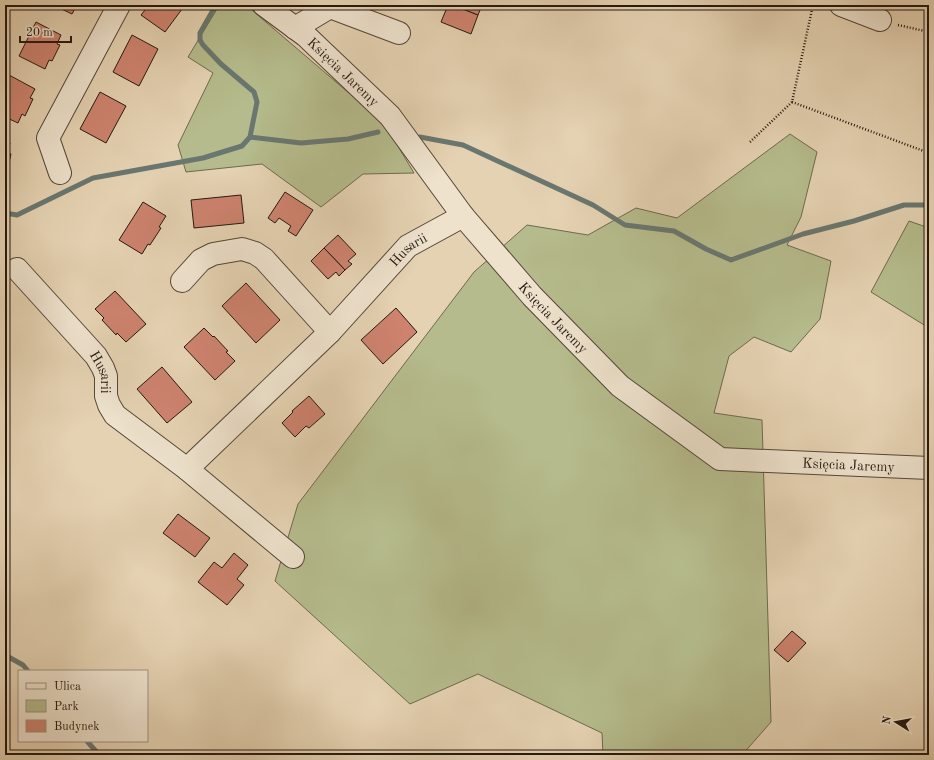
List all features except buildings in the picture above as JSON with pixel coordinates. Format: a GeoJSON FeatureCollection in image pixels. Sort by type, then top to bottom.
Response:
{"type":"FeatureCollection","features":[{"type":"Feature","properties":{"kind":"street"},"geometry":{"type":"LineString","coordinates":[[60,173],[48,138],[119,5]]}},
{"type":"Feature","properties":{"kind":"street","name":"Księcia Jaremy"},"geometry":{"type":"LineString","coordinates":[[264,5],[306,36],[390,116],[463,216],[532,296],[620,386],[720,459],[929,468]]}},
{"type":"Feature","properties":{"kind":"street"},"geometry":{"type":"LineString","coordinates":[[841,5],[880,20]]}},
{"type":"Feature","properties":{"kind":"street"},"geometry":{"type":"LineString","coordinates":[[295,28],[330,8],[399,33]]}},
{"type":"Feature","properties":{"kind":"street","name":"Husarii"},"geometry":{"type":"LineString","coordinates":[[187,469],[330,332],[408,246],[463,216]]}},
{"type":"Feature","properties":{"kind":"street"},"geometry":{"type":"LineString","coordinates":[[182,281],[201,260],[213,254],[242,249],[255,252],[264,259],[330,332]]}},
{"type":"Feature","properties":{"kind":"street","name":"Husarii"},"geometry":{"type":"LineString","coordinates":[[17,269],[96,356],[104,368],[106,376],[106,396],[115,415],[187,469],[293,557]]}},
{"type":"Feature","properties":{"kind":"path"},"geometry":{"type":"LineString","coordinates":[[750,142],[792,102],[813,5]]}},
{"type":"Feature","properties":{"kind":"path"},"geometry":{"type":"LineString","coordinates":[[880,20],[919,31],[929,32]]}},
{"type":"Feature","properties":{"kind":"path"},"geometry":{"type":"LineString","coordinates":[[792,102],[929,153]]}},
{"type":"Feature","properties":{"kind":"green space"},"geometry":{"type":"Polygon","coordinates":[[[216,5],[246,5],[384,123],[414,173],[363,174],[321,207],[262,164],[186,172],[178,145],[213,73],[188,57],[217,9],[216,5]]]}},
{"type":"Feature","properties":{"kind":"green space"},"geometry":{"type":"Polygon","coordinates":[[[790,134],[817,152],[801,217],[787,245],[831,261],[820,319],[791,352],[754,337],[729,356],[714,413],[762,420],[771,722],[742,755],[603,755],[602,733],[478,674],[410,704],[275,581],[298,504],[474,272],[527,225],[588,235],[636,208],[677,218],[790,134]]]}},
{"type":"Feature","properties":{"kind":"green space"},"geometry":{"type":"Polygon","coordinates":[[[909,221],[929,228],[929,328],[871,292],[909,221]]]}},
{"type":"Feature","properties":{"kind":"waterway"},"geometry":{"type":"LineString","coordinates":[[5,213],[17,215],[93,178],[203,158],[242,146],[250,137],[257,102],[254,92],[221,64],[200,40],[200,33],[216,5]]}},
{"type":"Feature","properties":{"kind":"waterway"},"geometry":{"type":"LineString","coordinates":[[250,137],[301,143],[348,139],[378,132]]}},
{"type":"Feature","properties":{"kind":"waterway"},"geometry":{"type":"LineString","coordinates":[[420,137],[463,145],[593,205],[625,225],[674,231],[706,249],[731,260],[803,234],[854,221],[904,205],[929,205]]}},
{"type":"Feature","properties":{"kind":"waterway"},"geometry":{"type":"LineString","coordinates":[[5,655],[23,665],[27,670]]}},
{"type":"Feature","properties":{"kind":"waterway"},"geometry":{"type":"LineString","coordinates":[[88,742],[99,755]]}}]}
